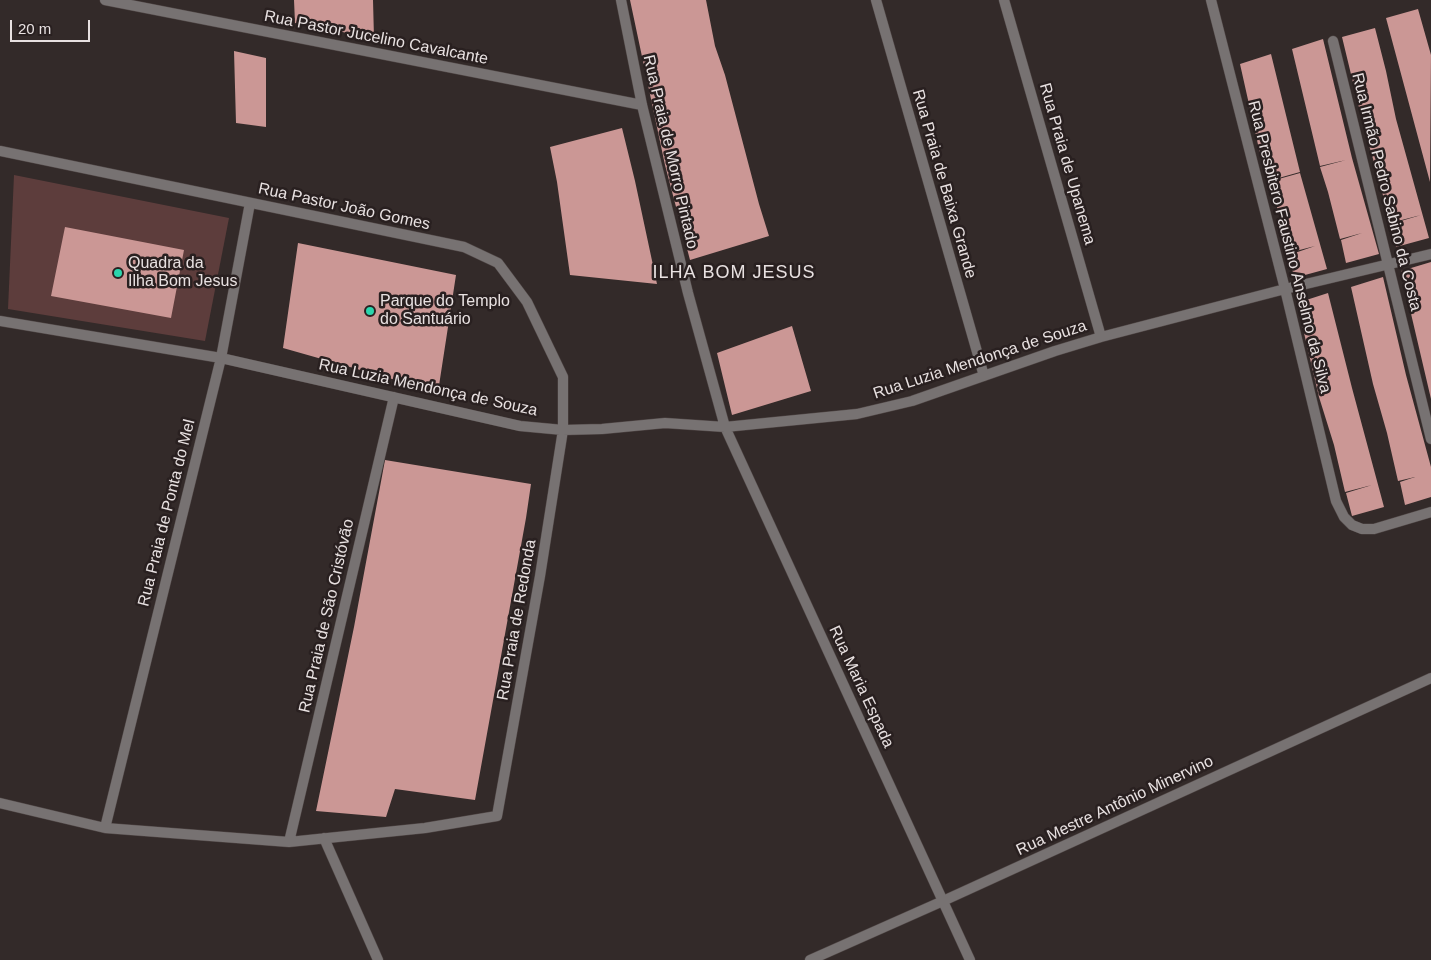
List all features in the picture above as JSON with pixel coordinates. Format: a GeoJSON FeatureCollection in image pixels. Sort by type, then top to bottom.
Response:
{"type":"FeatureCollection","features":[{"type":"Feature","properties":{"kind":"street","name":"Rua Pastor Jucelino Cavalcante"},"geometry":{"type":"LineString","coordinates":[[105,0],[642,105]]}},
{"type":"Feature","properties":{"kind":"street","name":"Rua Praia de Morro Pintado"},"geometry":{"type":"LineString","coordinates":[[621,0],[642,105],[688,293],[725,427]]}},
{"type":"Feature","properties":{"kind":"street","name":"Rua Praia de Baixa Grande"},"geometry":{"type":"LineString","coordinates":[[876,0],[984,376]]}},
{"type":"Feature","properties":{"kind":"street","name":"Rua Praia de Upanema"},"geometry":{"type":"LineString","coordinates":[[1004,0],[1101,337]]}},
{"type":"Feature","properties":{"kind":"street","name":"Rua Presbitero Faustino Anselmo da Silva"},"geometry":{"type":"LineString","coordinates":[[1210,0],[1285,289],[1336,501],[1344,517],[1362,529],[1374,529],[1431,512]]}},
{"type":"Feature","properties":{"kind":"street","name":"Rua Irmão Pedro Sabino da Costa"},"geometry":{"type":"LineString","coordinates":[[1333,41],[1431,439]]}},
{"type":"Feature","properties":{"kind":"street","name":"Rua Pastor João Gomes"},"geometry":{"type":"LineString","coordinates":[[0,151],[464,247],[498,263],[527,302],[562,377],[563,430]]}},
{"type":"Feature","properties":{"kind":"street","name":"Rua Praia de Ponta do Mel"},"geometry":{"type":"LineString","coordinates":[[105,828],[221,358],[250,203]]}},
{"type":"Feature","properties":{"kind":"street","name":"Rua Luzia Mendonça de Souza"},"geometry":{"type":"LineString","coordinates":[[0,322],[221,358],[520,426],[563,430],[602,429],[665,423],[725,427],[857,414],[912,401],[1101,337],[1285,289],[1431,254]]}},
{"type":"Feature","properties":{"kind":"street","name":"Rua Praia de São Cristóvão"},"geometry":{"type":"LineString","coordinates":[[288,842],[394,397]]}},
{"type":"Feature","properties":{"kind":"street","name":"Rua Maria Espada"},"geometry":{"type":"LineString","coordinates":[[725,427],[970,960]]}},
{"type":"Feature","properties":{"kind":"street","name":"Rua Praia de Redonda"},"geometry":{"type":"LineString","coordinates":[[324,838],[425,828],[497,816],[538,586],[563,430]]}},
{"type":"Feature","properties":{"kind":"street","name":"Rua Mestre Antônio Minervino"},"geometry":{"type":"LineString","coordinates":[[810,960],[1431,678]]}},
{"type":"Feature","properties":{"kind":"street"},"geometry":{"type":"LineString","coordinates":[[0,803],[105,828],[288,842],[324,838],[378,960]]}},
{"type":"Feature","properties":{"kind":"shaded area"},"geometry":{"type":"Polygon","coordinates":[[[14,175],[229,218],[205,341],[8,309],[14,175]]]}},
{"type":"Feature","properties":{"kind":"building"},"geometry":{"type":"Polygon","coordinates":[[[294,0],[373,0],[374,38],[295,23],[294,0]]]}},
{"type":"Feature","properties":{"kind":"building"},"geometry":{"type":"Polygon","coordinates":[[[630,0],[706,0],[715,46],[725,75],[769,236],[690,260],[665,165],[630,0]]]}},
{"type":"Feature","properties":{"kind":"building"},"geometry":{"type":"Polygon","coordinates":[[[1418,9],[1431,55],[1430,182],[1386,18],[1418,9]]]}},
{"type":"Feature","properties":{"kind":"building"},"geometry":{"type":"Polygon","coordinates":[[[1375,28],[1396,119],[1429,238],[1396,247],[1391,224],[1421,215],[1390,223],[1342,37],[1375,28]]]}},
{"type":"Feature","properties":{"kind":"building"},"geometry":{"type":"Polygon","coordinates":[[[1323,39],[1352,158],[1379,254],[1346,263],[1341,240],[1362,233],[1340,239],[1320,167],[1346,160],[1320,166],[1292,49],[1323,39]]]}},
{"type":"Feature","properties":{"kind":"building"},"geometry":{"type":"Polygon","coordinates":[[[234,51],[266,58],[266,127],[236,123],[234,51]]]}},
{"type":"Feature","properties":{"kind":"building"},"geometry":{"type":"Polygon","coordinates":[[[1271,54],[1300,172],[1268,181],[1240,64],[1271,54]]]}},
{"type":"Feature","properties":{"kind":"building"},"geometry":{"type":"Polygon","coordinates":[[[622,128],[657,284],[570,275],[557,182],[550,147],[622,128]]]}},
{"type":"Feature","properties":{"kind":"building"},"geometry":{"type":"Polygon","coordinates":[[[1300,173],[1327,269],[1294,278],[1289,255],[1315,246],[1288,253],[1277,207],[1268,182],[1300,173]]]}},
{"type":"Feature","properties":{"kind":"building","name":"Quadra da Ilha Bom Jesus"},"geometry":{"type":"Polygon","coordinates":[[[65,227],[184,250],[171,318],[51,296],[65,227]]]}},
{"type":"Feature","properties":{"kind":"building","name":"Parque do Templo do Santuário"},"geometry":{"type":"Polygon","coordinates":[[[298,243],[456,275],[438,392],[283,348],[298,243]]]}},
{"type":"Feature","properties":{"kind":"building"},"geometry":{"type":"Polygon","coordinates":[[[1431,262],[1431,399],[1401,271],[1431,262]]]}},
{"type":"Feature","properties":{"kind":"building"},"geometry":{"type":"Polygon","coordinates":[[[1383,277],[1406,375],[1431,467],[1431,497],[1405,505],[1400,482],[1415,477],[1398,481],[1351,287],[1383,277]]]}},
{"type":"Feature","properties":{"kind":"building"},"geometry":{"type":"Polygon","coordinates":[[[1328,293],[1384,507],[1352,516],[1346,493],[1372,485],[1345,492],[1334,445],[1319,397],[1297,303],[1328,293]]]}},
{"type":"Feature","properties":{"kind":"building"},"geometry":{"type":"Polygon","coordinates":[[[792,326],[811,391],[732,415],[717,353],[792,326]]]}},
{"type":"Feature","properties":{"kind":"building"},"geometry":{"type":"Polygon","coordinates":[[[385,460],[531,484],[475,800],[395,789],[386,817],[316,811],[354,627],[385,460]]]}},
{"type":"Feature","properties":{"kind":"place","name":"Quadra da Ilha Bom Jesus"},"geometry":{"type":"Point","coordinates":[118,273]}},
{"type":"Feature","properties":{"kind":"place","name":"Parque do Templo do Santuário"},"geometry":{"type":"Point","coordinates":[370,311]}},
{"type":"Feature","properties":{"kind":"district","name":"ILHA BOM JESUS"},"geometry":{"type":"Point","coordinates":[734,273]}}]}
